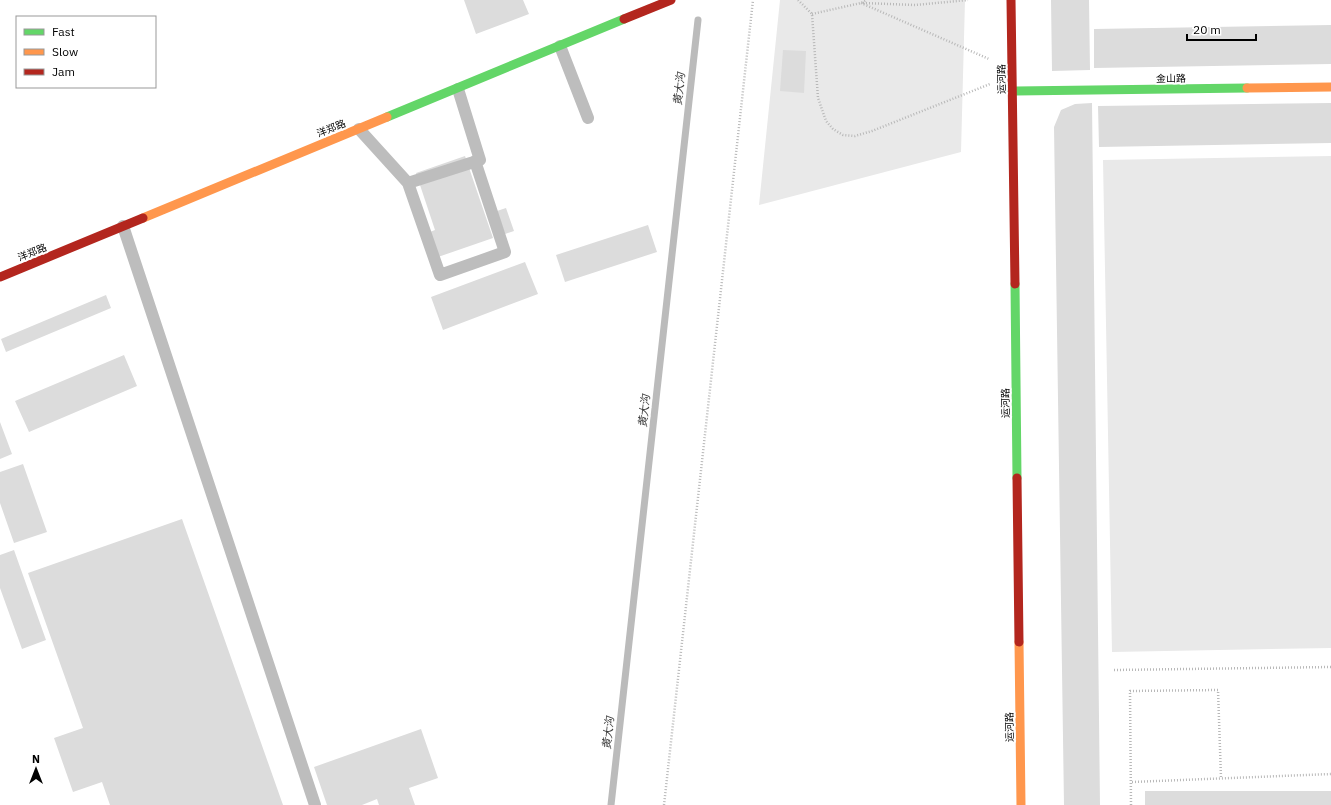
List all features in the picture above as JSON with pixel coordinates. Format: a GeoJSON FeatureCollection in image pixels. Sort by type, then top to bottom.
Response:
{"type":"FeatureCollection","features":[{"type":"Feature","properties":{"kind":"street","name":"洋郑路"},"geometry":{"type":"LineString","coordinates":[[0,277],[671,0]]}},
{"type":"Feature","properties":{"kind":"street","name":"运河路"},"geometry":{"type":"LineString","coordinates":[[1011,0],[1022,805]]}},
{"type":"Feature","properties":{"kind":"street","name":"金山路"},"geometry":{"type":"LineString","coordinates":[[1012,91],[1331,86]]}},
{"type":"Feature","properties":{"kind":"lane"},"geometry":{"type":"LineString","coordinates":[[560,46],[588,118]]}},
{"type":"Feature","properties":{"kind":"lane"},"geometry":{"type":"LineString","coordinates":[[408,183],[480,160],[458,88]]}},
{"type":"Feature","properties":{"kind":"lane"},"geometry":{"type":"LineString","coordinates":[[359,129],[408,183],[440,274],[505,252],[475,162]]}},
{"type":"Feature","properties":{"kind":"lane"},"geometry":{"type":"LineString","coordinates":[[123,226],[316,805]]}},
{"type":"Feature","properties":{"kind":"path"},"geometry":{"type":"LineString","coordinates":[[664,805],[753,0]]}},
{"type":"Feature","properties":{"kind":"path"},"geometry":{"type":"LineString","coordinates":[[798,0],[812,14],[818,98],[826,121],[833,129],[843,135],[855,136],[872,131],[1012,71]]}},
{"type":"Feature","properties":{"kind":"path"},"geometry":{"type":"LineString","coordinates":[[812,14],[861,3],[868,0]]}},
{"type":"Feature","properties":{"kind":"path"},"geometry":{"type":"LineString","coordinates":[[861,3],[915,5],[968,0]]}},
{"type":"Feature","properties":{"kind":"path"},"geometry":{"type":"LineString","coordinates":[[861,3],[1012,71]]}},
{"type":"Feature","properties":{"kind":"path"},"geometry":{"type":"LineString","coordinates":[[1114,670],[1331,667]]}},
{"type":"Feature","properties":{"kind":"path"},"geometry":{"type":"LineString","coordinates":[[1131,805],[1130,691],[1218,690],[1221,778]]}},
{"type":"Feature","properties":{"kind":"path"},"geometry":{"type":"LineString","coordinates":[[1132,782],[1331,774]]}},
{"type":"Feature","properties":{"kind":"shaded area"},"geometry":{"type":"Polygon","coordinates":[[[780,0],[965,0],[961,152],[759,205],[780,0]]]}},
{"type":"Feature","properties":{"kind":"shaded area"},"geometry":{"type":"Polygon","coordinates":[[[1331,156],[1331,648],[1112,652],[1103,160],[1331,156]]]}},
{"type":"Feature","properties":{"kind":"building"},"geometry":{"type":"Polygon","coordinates":[[[464,0],[523,0],[529,14],[476,34],[464,0]]]}},
{"type":"Feature","properties":{"kind":"building"},"geometry":{"type":"Polygon","coordinates":[[[1051,0],[1089,0],[1090,70],[1052,71],[1051,0]]]}},
{"type":"Feature","properties":{"kind":"building"},"geometry":{"type":"Polygon","coordinates":[[[1331,25],[1331,64],[1094,68],[1094,29],[1331,25]]]}},
{"type":"Feature","properties":{"kind":"building"},"geometry":{"type":"Polygon","coordinates":[[[783,50],[806,51],[804,93],[780,91],[783,50]]]}},
{"type":"Feature","properties":{"kind":"building"},"geometry":{"type":"Polygon","coordinates":[[[1092,103],[1100,805],[1064,805],[1054,127],[1061,110],[1075,104],[1092,103]]]}},
{"type":"Feature","properties":{"kind":"building"},"geometry":{"type":"Polygon","coordinates":[[[1331,103],[1331,143],[1099,147],[1098,106],[1331,103]]]}},
{"type":"Feature","properties":{"kind":"building"},"geometry":{"type":"Polygon","coordinates":[[[465,156],[493,238],[438,257],[430,232],[435,230],[416,173],[465,156]]]}},
{"type":"Feature","properties":{"kind":"building"},"geometry":{"type":"Polygon","coordinates":[[[506,208],[514,231],[505,234],[497,211],[506,208]]]}},
{"type":"Feature","properties":{"kind":"building"},"geometry":{"type":"Polygon","coordinates":[[[648,225],[657,252],[565,282],[556,255],[648,225]]]}},
{"type":"Feature","properties":{"kind":"building"},"geometry":{"type":"Polygon","coordinates":[[[525,262],[538,294],[443,330],[431,297],[525,262]]]}},
{"type":"Feature","properties":{"kind":"building"},"geometry":{"type":"Polygon","coordinates":[[[106,295],[111,308],[6,352],[1,339],[106,295]]]}},
{"type":"Feature","properties":{"kind":"building"},"geometry":{"type":"Polygon","coordinates":[[[124,355],[137,386],[29,432],[15,401],[124,355]]]}},
{"type":"Feature","properties":{"kind":"building"},"geometry":{"type":"Polygon","coordinates":[[[0,422],[12,454],[0,459],[0,422]]]}},
{"type":"Feature","properties":{"kind":"building"},"geometry":{"type":"Polygon","coordinates":[[[23,464],[47,532],[14,543],[0,503],[0,472],[23,464]]]}},
{"type":"Feature","properties":{"kind":"building"},"geometry":{"type":"Polygon","coordinates":[[[182,519],[283,805],[110,805],[102,782],[73,792],[54,738],[83,728],[28,573],[182,519]]]}},
{"type":"Feature","properties":{"kind":"building"},"geometry":{"type":"Polygon","coordinates":[[[14,550],[46,640],[22,649],[0,588],[0,555],[14,550]]]}},
{"type":"Feature","properties":{"kind":"building"},"geometry":{"type":"Polygon","coordinates":[[[421,729],[438,778],[409,788],[415,805],[379,805],[377,799],[362,805],[327,805],[314,767],[421,729]]]}},
{"type":"Feature","properties":{"kind":"building"},"geometry":{"type":"Polygon","coordinates":[[[1145,791],[1331,791],[1331,805],[1145,805],[1145,791]]]}},
{"type":"Feature","properties":{"kind":"waterway","name":"黄大沟"},"geometry":{"type":"LineString","coordinates":[[611,805],[698,20]]}},
{"type":"Feature","properties":{"kind":"traffic: fast"},"geometry":{"type":"LineString","coordinates":[[387,117],[624,19]]}},
{"type":"Feature","properties":{"kind":"traffic: fast"},"geometry":{"type":"LineString","coordinates":[[1012,91],[1247,88]]}},
{"type":"Feature","properties":{"kind":"traffic: fast"},"geometry":{"type":"LineString","coordinates":[[1015,284],[1017,478]]}},
{"type":"Feature","properties":{"kind":"traffic: slow"},"geometry":{"type":"LineString","coordinates":[[1247,88],[1331,87]]}},
{"type":"Feature","properties":{"kind":"traffic: slow"},"geometry":{"type":"LineString","coordinates":[[143,218],[387,117]]}},
{"type":"Feature","properties":{"kind":"traffic: slow"},"geometry":{"type":"LineString","coordinates":[[1019,642],[1021,805]]}},
{"type":"Feature","properties":{"kind":"traffic: jam"},"geometry":{"type":"LineString","coordinates":[[624,19],[671,0]]}},
{"type":"Feature","properties":{"kind":"traffic: jam"},"geometry":{"type":"LineString","coordinates":[[1011,0],[1015,284]]}},
{"type":"Feature","properties":{"kind":"traffic: jam"},"geometry":{"type":"LineString","coordinates":[[0,277],[143,218]]}},
{"type":"Feature","properties":{"kind":"traffic: jam"},"geometry":{"type":"LineString","coordinates":[[1017,478],[1019,642]]}}]}
